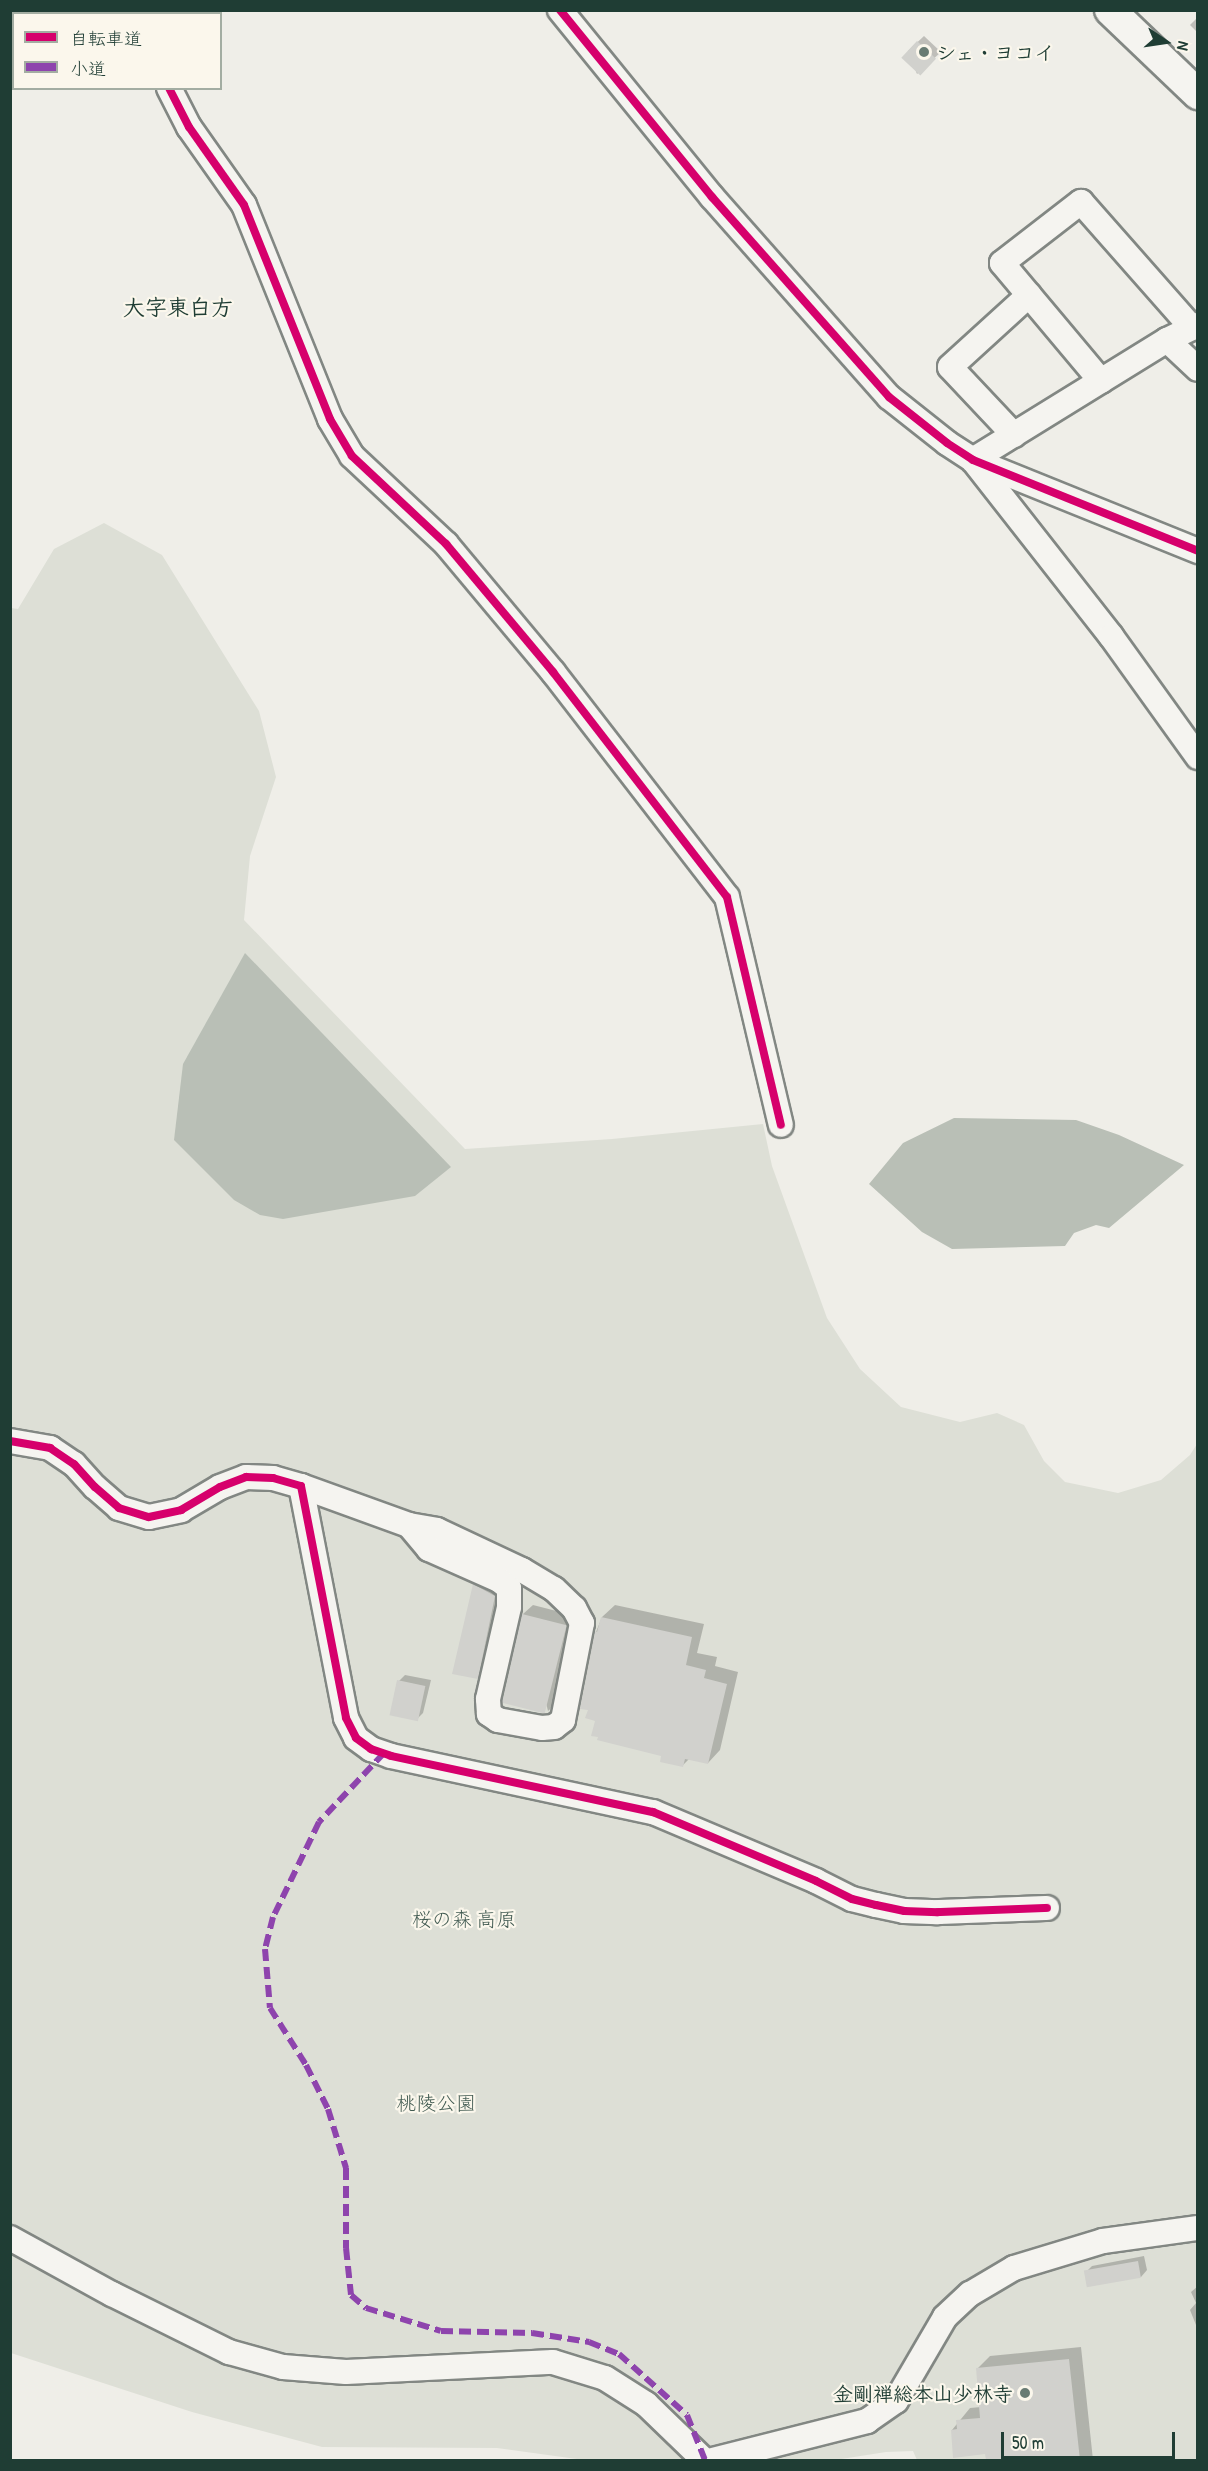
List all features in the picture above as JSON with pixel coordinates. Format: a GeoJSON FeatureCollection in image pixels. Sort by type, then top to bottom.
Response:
{"type":"FeatureCollection","features":[{"type":"Feature","properties":{"kind":"main road"},"geometry":{"type":"LineString","coordinates":[[1110,10],[1197,93]]}},
{"type":"Feature","properties":{"kind":"street"},"geometry":{"type":"LineString","coordinates":[[560,10],[712,197],[889,396],[947,443],[973,460],[1197,551]]}},
{"type":"Feature","properties":{"kind":"street"},"geometry":{"type":"LineString","coordinates":[[171,90],[189,127],[244,205],[330,419],[352,456],[446,544],[553,672],[727,897],[781,1125]]}},
{"type":"Feature","properties":{"kind":"street"},"geometry":{"type":"LineString","coordinates":[[973,460],[1014,435],[1101,381],[1167,340],[1195,326],[1081,202],[1002,263],[1101,381]]}},
{"type":"Feature","properties":{"kind":"street"},"geometry":{"type":"LineString","coordinates":[[1014,435],[950,367],[1029,295]]}},
{"type":"Feature","properties":{"kind":"street"},"geometry":{"type":"LineString","coordinates":[[1167,340],[1197,369]]}},
{"type":"Feature","properties":{"kind":"street"},"geometry":{"type":"LineString","coordinates":[[973,460],[1111,636],[1197,757]]}},
{"type":"Feature","properties":{"kind":"street"},"geometry":{"type":"LineString","coordinates":[[10,1442],[50,1448],[74,1464],[94,1487],[119,1508],[149,1517],[181,1510],[220,1487],[246,1477],[273,1478],[409,1525],[437,1530],[522,1570],[554,1589],[574,1608],[582,1623],[563,1720],[554,1727],[543,1728],[498,1720],[489,1714],[488,1699],[509,1607],[509,1588],[499,1580],[429,1549],[409,1525]]}},
{"type":"Feature","properties":{"kind":"street"},"geometry":{"type":"LineString","coordinates":[[301,1486],[346,1718],[356,1738],[371,1749],[390,1756],[653,1812],[805,1876],[852,1899],[876,1905],[904,1911],[938,1912],[1047,1908]]}},
{"type":"Feature","properties":{"kind":"street"},"geometry":{"type":"LineString","coordinates":[[713,2460],[867,2421],[896,2401],[945,2317],[970,2294],[1014,2268],[1103,2241],[1197,2228]]}},
{"type":"Feature","properties":{"kind":"street"},"geometry":{"type":"LineString","coordinates":[[10,2238],[112,2294],[229,2352],[283,2367],[346,2372],[553,2362],[606,2378],[646,2404],[704,2460]]}},
{"type":"Feature","properties":{"kind":"green space"},"geometry":{"type":"Polygon","coordinates":[[[104,523],[162,555],[259,711],[276,777],[250,856],[244,920],[465,1149],[612,1139],[763,1124],[772,1166],[827,1318],[860,1369],[901,1407],[960,1422],[997,1413],[1024,1425],[1044,1461],[1065,1482],[1118,1493],[1161,1480],[1190,1455],[1197,1444],[1197,2460],[917,2460],[913,2451],[886,2452],[835,2460],[584,2460],[497,2448],[322,2447],[192,2412],[11,2353],[11,608],[18,609],[54,549],[104,523]]]}},
{"type":"Feature","properties":{"kind":"shaded area"},"geometry":{"type":"Polygon","coordinates":[[[245,953],[451,1167],[415,1196],[283,1219],[260,1215],[234,1200],[174,1140],[183,1064],[245,953]]]}},
{"type":"Feature","properties":{"kind":"shaded area"},"geometry":{"type":"Polygon","coordinates":[[[954,1118],[1076,1120],[1119,1135],[1184,1165],[1109,1228],[1096,1225],[1074,1233],[1065,1246],[952,1249],[922,1232],[869,1184],[903,1143],[954,1118]]]}},
{"type":"Feature","properties":{"kind":"building"},"geometry":{"type":"Polygon","coordinates":[[[917,41],[936,59],[920,76],[901,58],[917,41]]]}},
{"type":"Feature","properties":{"kind":"building"},"geometry":{"type":"Polygon","coordinates":[[[473,1584],[495,1596],[478,1679],[452,1674],[473,1584]]]}},
{"type":"Feature","properties":{"kind":"building"},"geometry":{"type":"Polygon","coordinates":[[[522,1614],[567,1625],[545,1713],[500,1702],[522,1614]]]}},
{"type":"Feature","properties":{"kind":"building"},"geometry":{"type":"Polygon","coordinates":[[[601,1617],[692,1637],[686,1665],[706,1670],[704,1678],[727,1684],[708,1764],[685,1759],[683,1767],[660,1762],[661,1756],[597,1740],[598,1737],[591,1736],[595,1721],[585,1718],[588,1710],[580,1709],[595,1631],[597,1632],[601,1617]]]}},
{"type":"Feature","properties":{"kind":"building"},"geometry":{"type":"Polygon","coordinates":[[[397,1680],[425,1686],[418,1721],[390,1715],[397,1680]]]}},
{"type":"Feature","properties":{"kind":"building"},"geometry":{"type":"Polygon","coordinates":[[[1138,2261],[1141,2278],[1087,2287],[1084,2271],[1138,2261]]]}},
{"type":"Feature","properties":{"kind":"building","name":"金剛禅総本山少林寺"},"geometry":{"type":"Polygon","coordinates":[[[1069,2359],[1080,2460],[986,2460],[985,2454],[953,2458],[951,2430],[957,2429],[956,2420],[980,2418],[976,2368],[1069,2359]]]}},
{"type":"Feature","properties":{"kind":"marked path"},"geometry":{"type":"LineString","coordinates":[[384,1753],[319,1822],[273,1917],[265,1949],[270,2008],[306,2065],[328,2109],[346,2168],[346,2248],[351,2295],[366,2308],[441,2331],[532,2333],[589,2342],[619,2354],[687,2415],[705,2460]]}},
{"type":"Feature","properties":{"kind":"cycle path"},"geometry":{"type":"LineString","coordinates":[[560,10],[712,197],[889,397],[947,443],[973,460],[1198,551]]}},
{"type":"Feature","properties":{"kind":"cycle path"},"geometry":{"type":"LineString","coordinates":[[170,90],[189,127],[244,205],[330,419],[352,456],[446,544],[553,672],[727,897],[781,1125]]}},
{"type":"Feature","properties":{"kind":"cycle path"},"geometry":{"type":"LineString","coordinates":[[10,1441],[50,1448],[74,1464],[119,1508],[149,1517],[181,1510],[220,1487],[246,1477],[273,1478],[301,1486],[346,1718],[356,1738],[371,1749],[391,1756],[653,1812],[816,1881],[852,1899],[876,1905],[904,1911],[938,1912],[1047,1908]]}},
{"type":"Feature","properties":{"kind":"place","name":"シェ・ヨコイ"},"geometry":{"type":"Point","coordinates":[924,52]}},
{"type":"Feature","properties":{"kind":"place","name":"金剛禅総本山少林寺"},"geometry":{"type":"Point","coordinates":[1025,2393]}},
{"type":"Feature","properties":{"kind":"district","name":"大字東白方"},"geometry":{"type":"Point","coordinates":[178,308]}},
{"type":"Feature","properties":{"kind":"park label","name":"桜の森 高原"},"geometry":{"type":"Point","coordinates":[464,1918]}},
{"type":"Feature","properties":{"kind":"park label","name":"桃陵公園"},"geometry":{"type":"Point","coordinates":[436,2102]}}]}
